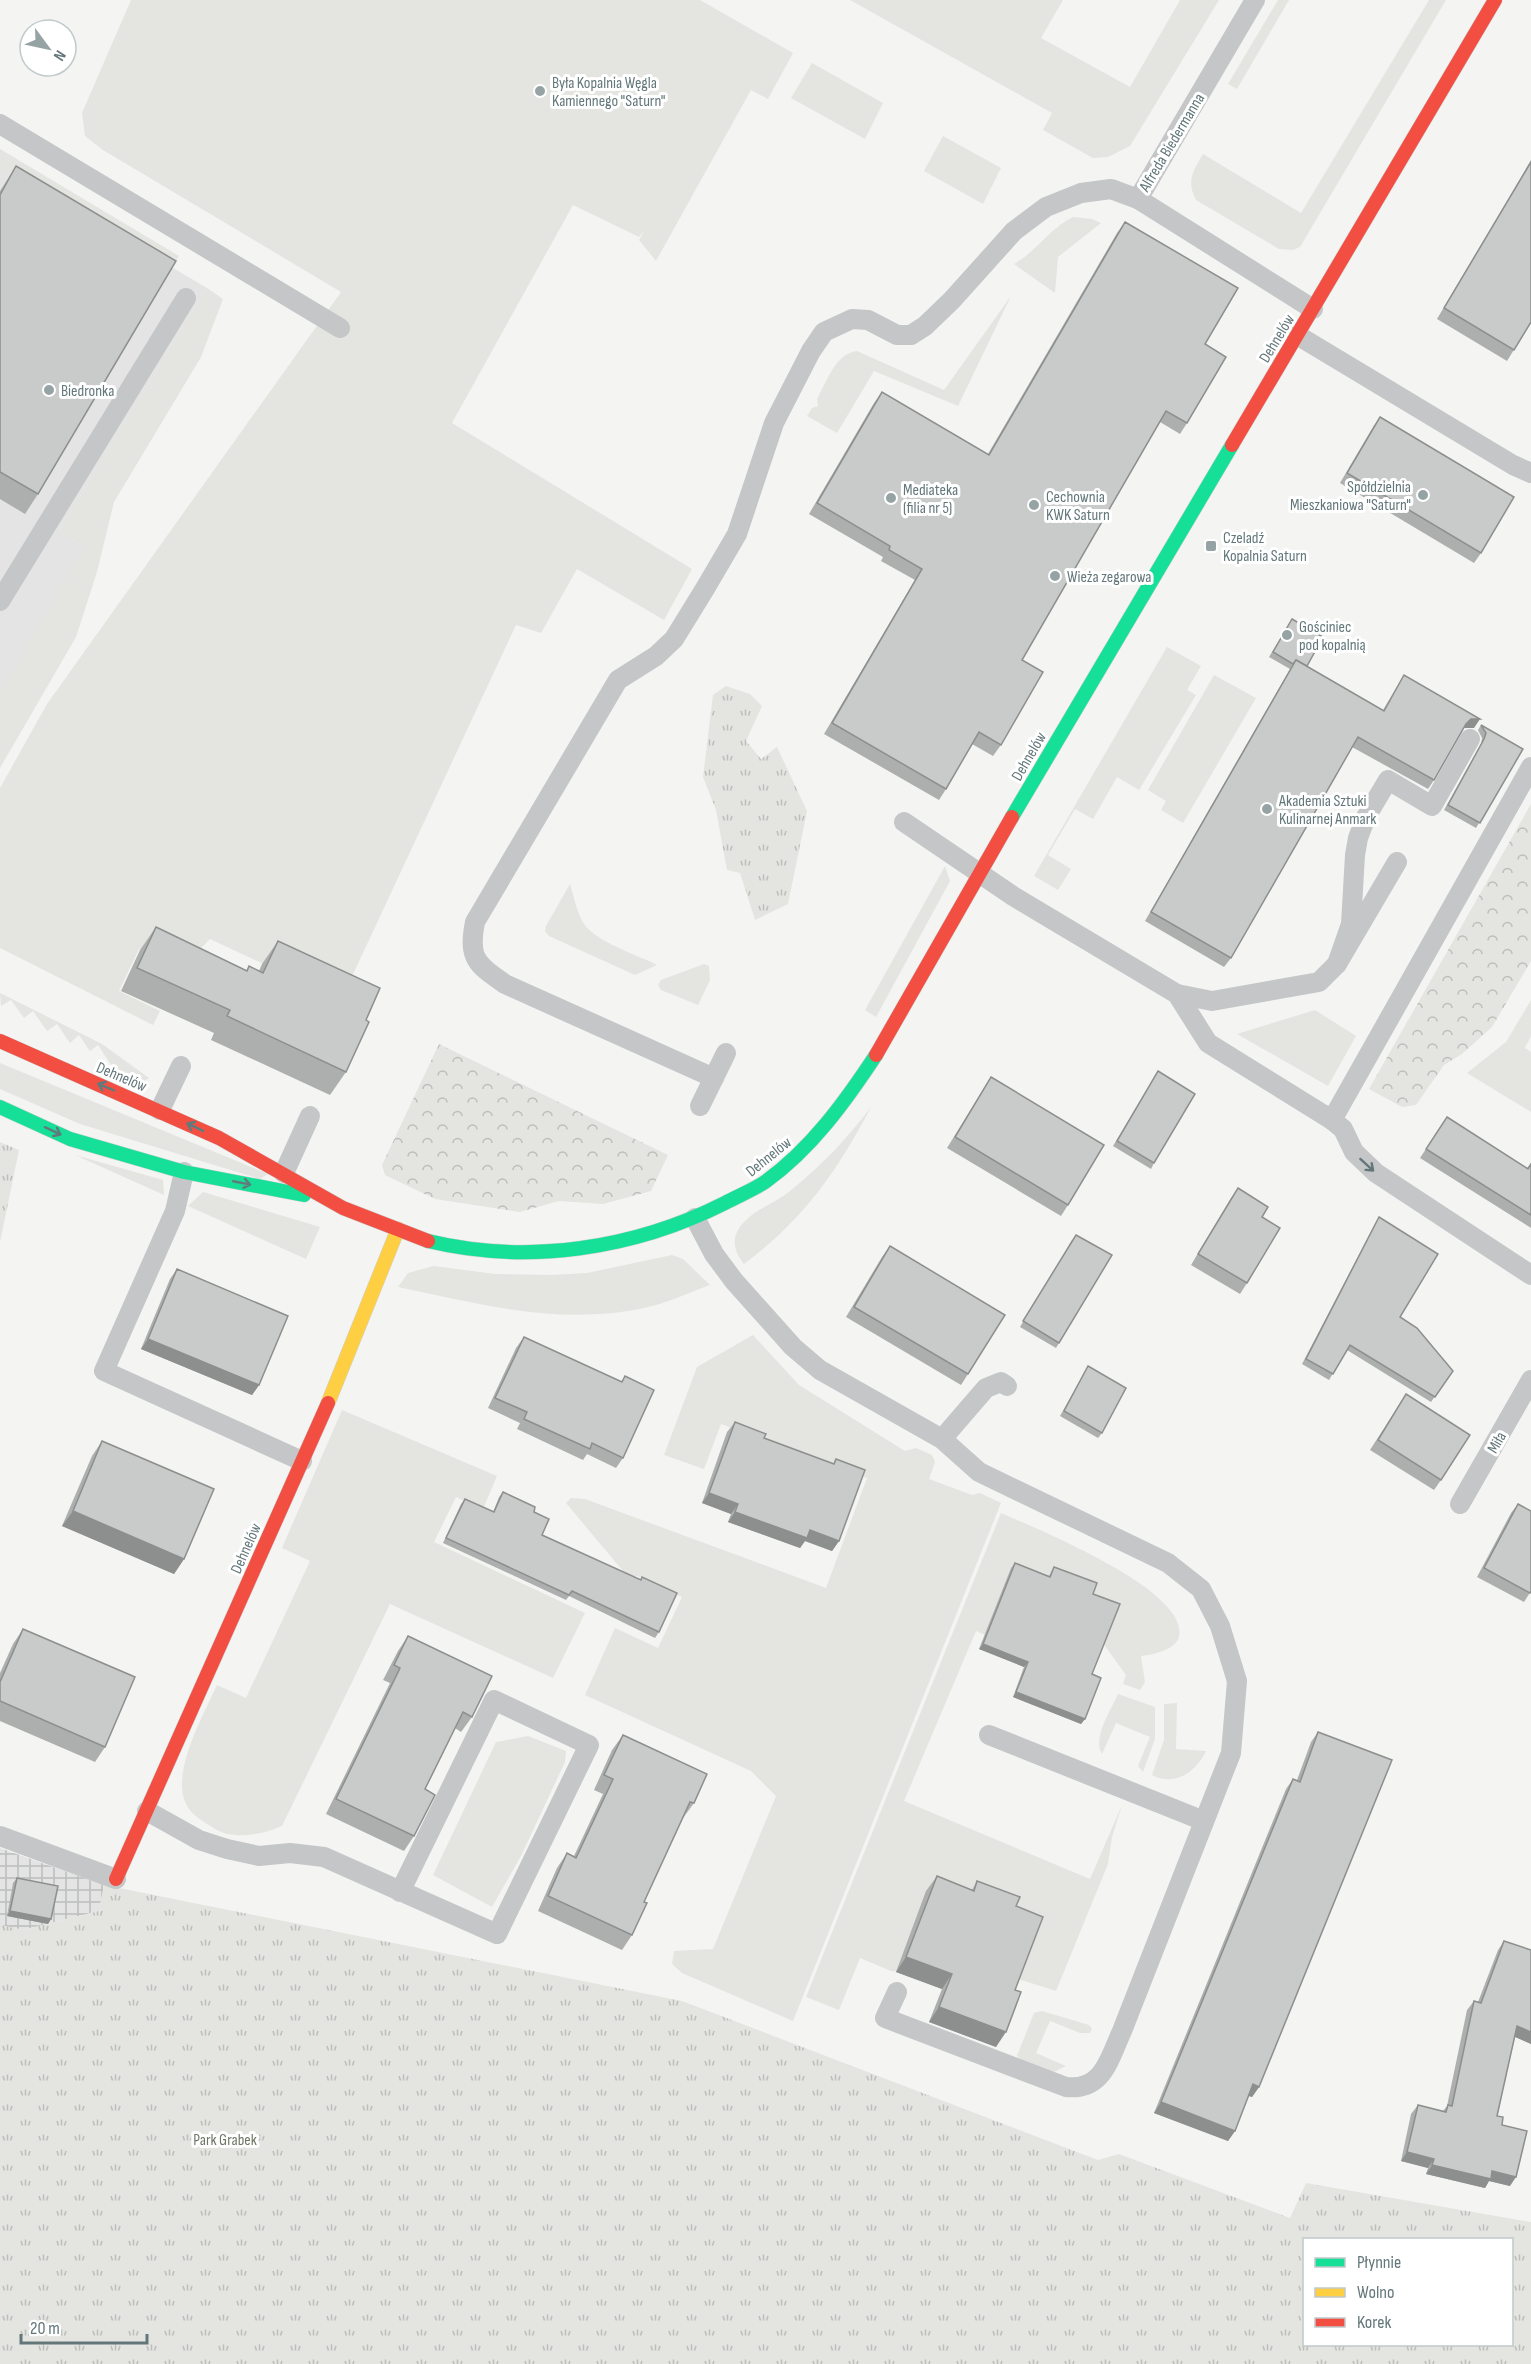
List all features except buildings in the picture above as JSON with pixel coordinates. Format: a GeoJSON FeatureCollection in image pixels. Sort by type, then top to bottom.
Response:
{"type":"FeatureCollection","features":[{"type":"Feature","properties":{"kind":"street","name":"Dehnelów"},"geometry":{"type":"LineString","coordinates":[[0,1041],[160,1110],[284,1173],[324,1198],[398,1229],[442,1244],[488,1250],[543,1253],[620,1243],[695,1218],[765,1182],[792,1160],[834,1116],[885,1041],[979,872],[1495,0]]}},
{"type":"Feature","properties":{"kind":"street","name":"Dehnelów"},"geometry":{"type":"LineString","coordinates":[[0,1107],[70,1139],[184,1172],[324,1198]]}},
{"type":"Feature","properties":{"kind":"street","name":"Dehnelów"},"geometry":{"type":"LineString","coordinates":[[116,1879],[375,1293],[398,1229]]}},
{"type":"Feature","properties":{"kind":"lane","name":"Alfreda Biedermanna"},"geometry":{"type":"LineString","coordinates":[[1255,0],[1138,200],[1313,309]]}},
{"type":"Feature","properties":{"kind":"lane"},"geometry":{"type":"LineString","coordinates":[[0,124],[340,328]]}},
{"type":"Feature","properties":{"kind":"lane"},"geometry":{"type":"LineString","coordinates":[[714,1078],[505,984],[480,967],[471,943],[475,922],[618,680],[656,656],[674,639],[711,578],[737,534],[774,423],[811,351],[824,332],[852,319],[868,320],[897,335],[911,335],[925,326],[952,300],[1014,231],[1046,207],[1074,195],[1111,189],[1138,200]]}},
{"type":"Feature","properties":{"kind":"lane"},"geometry":{"type":"LineString","coordinates":[[0,601],[186,298]]}},
{"type":"Feature","properties":{"kind":"lane"},"geometry":{"type":"LineString","coordinates":[[1297,335],[1513,465],[1531,473]]}},
{"type":"Feature","properties":{"kind":"lane"},"geometry":{"type":"LineString","coordinates":[[1337,964],[1351,924],[1355,855],[1366,817],[1388,780],[1432,806],[1470,739]]}},
{"type":"Feature","properties":{"kind":"lane"},"geometry":{"type":"LineString","coordinates":[[1332,1120],[1531,767]]}},
{"type":"Feature","properties":{"kind":"lane"},"geometry":{"type":"LineString","coordinates":[[904,822],[1013,896],[1178,994],[1212,1000],[1319,982],[1337,964],[1397,862]]}},
{"type":"Feature","properties":{"kind":"lane"},"geometry":{"type":"LineString","coordinates":[[1178,994],[1208,1043],[1332,1120],[1343,1129],[1354,1152],[1376,1173],[1531,1275]]}},
{"type":"Feature","properties":{"kind":"lane"},"geometry":{"type":"LineString","coordinates":[[700,1106],[726,1053]]}},
{"type":"Feature","properties":{"kind":"lane"},"geometry":{"type":"LineString","coordinates":[[160,1110],[180,1066]]}},
{"type":"Feature","properties":{"kind":"lane"},"geometry":{"type":"LineString","coordinates":[[284,1173],[310,1116]]}},
{"type":"Feature","properties":{"kind":"lane"},"geometry":{"type":"LineString","coordinates":[[184,1172],[175,1211],[104,1371],[302,1461]]}},
{"type":"Feature","properties":{"kind":"lane"},"geometry":{"type":"LineString","coordinates":[[695,1218],[714,1254],[734,1281],[803,1357],[840,1382],[942,1439],[979,1472],[1168,1563],[1201,1589],[1220,1626],[1237,1681],[1231,1753],[1122,2031],[1104,2072],[1092,2083],[1079,2088],[1066,2087],[885,2019],[897,1992]]}},
{"type":"Feature","properties":{"kind":"lane","name":"Miła"},"geometry":{"type":"LineString","coordinates":[[1460,1504],[1531,1380]]}},
{"type":"Feature","properties":{"kind":"lane"},"geometry":{"type":"LineString","coordinates":[[942,1439],[986,1388],[1001,1382],[1007,1386]]}},
{"type":"Feature","properties":{"kind":"lane"},"geometry":{"type":"LineString","coordinates":[[147,1811],[199,1840],[227,1849],[259,1856],[290,1853],[324,1857],[400,1892],[497,1934],[589,1745],[494,1700],[400,1892]]}},
{"type":"Feature","properties":{"kind":"lane"},"geometry":{"type":"LineString","coordinates":[[989,1735],[1204,1821]]}},
{"type":"Feature","properties":{"kind":"lane"},"geometry":{"type":"LineString","coordinates":[[0,1836],[116,1879]]}},
{"type":"Feature","properties":{"kind":"shaded area"},"geometry":{"type":"Polygon","coordinates":[[[0,166],[207,288],[59,531],[85,547],[0,693],[0,166]]]}},
{"type":"Feature","properties":{"kind":"shaded area"},"geometry":{"type":"Polygon","coordinates":[[[0,1848],[104,1885],[99,1911],[23,1930],[0,1925],[0,1848]]]}},
{"type":"Feature","properties":{"kind":"green space"},"geometry":{"type":"Polygon","coordinates":[[[131,0],[700,0],[793,53],[768,99],[751,90],[656,261],[639,240],[644,231],[639,237],[573,205],[452,423],[692,569],[664,620],[577,569],[541,633],[516,625],[341,1000],[210,939],[181,969],[139,949],[119,991],[160,1011],[153,1025],[0,948],[0,788],[47,704],[341,292],[103,150],[85,136],[82,113],[131,0]]]}},
{"type":"Feature","properties":{"kind":"green space"},"geometry":{"type":"Polygon","coordinates":[[[850,0],[1063,0],[1041,38],[1130,87],[1180,0],[1219,0],[1130,146],[1108,157],[1093,158],[1043,130],[1052,113],[850,0]]]}},
{"type":"Feature","properties":{"kind":"green space"},"geometry":{"type":"Polygon","coordinates":[[[1278,0],[1289,0],[1237,89],[1228,84],[1278,0]]]}},
{"type":"Feature","properties":{"kind":"green space"},"geometry":{"type":"Polygon","coordinates":[[[1429,0],[1446,0],[1300,247],[1293,250],[1279,249],[1196,200],[1191,182],[1203,154],[1301,213],[1429,0]]]}},
{"type":"Feature","properties":{"kind":"green space"},"geometry":{"type":"Polygon","coordinates":[[[812,63],[883,103],[865,139],[791,98],[812,63]]]}},
{"type":"Feature","properties":{"kind":"green space"},"geometry":{"type":"Polygon","coordinates":[[[943,136],[1001,168],[983,204],[924,171],[943,136]]]}},
{"type":"Feature","properties":{"kind":"green space"},"geometry":{"type":"Polygon","coordinates":[[[0,149],[179,256],[172,267],[0,166],[0,149]]]}},
{"type":"Feature","properties":{"kind":"green space"},"geometry":{"type":"Polygon","coordinates":[[[1073,217],[1092,219],[1101,223],[1058,257],[1055,293],[1014,264],[1057,227],[1073,217]]]}},
{"type":"Feature","properties":{"kind":"green space"},"geometry":{"type":"Polygon","coordinates":[[[207,288],[223,299],[201,357],[114,502],[97,572],[76,637],[0,768],[0,693],[85,547],[59,531],[207,288]]]}},
{"type":"Feature","properties":{"kind":"green space"},"geometry":{"type":"Polygon","coordinates":[[[1011,296],[958,406],[874,371],[837,433],[807,416],[812,408],[818,406],[817,399],[838,362],[843,357],[857,351],[944,390],[1011,296]]]}},
{"type":"Feature","properties":{"kind":"green space"},"geometry":{"type":"Polygon","coordinates":[[[1167,647],[1201,666],[1187,690],[1196,695],[1139,790],[1117,777],[1093,819],[1075,809],[1048,855],[1071,869],[1058,890],[1034,876],[1167,647]]]}},
{"type":"Feature","properties":{"kind":"green space"},"geometry":{"type":"Polygon","coordinates":[[[1214,675],[1256,698],[1183,823],[1161,810],[1166,801],[1148,790],[1214,675]]]}},
{"type":"Feature","properties":{"kind":"green space"},"geometry":{"type":"Polygon","coordinates":[[[726,686],[750,694],[762,706],[746,741],[761,759],[777,747],[807,811],[788,904],[755,920],[740,873],[727,870],[716,810],[703,777],[713,695],[726,686]]]}},
{"type":"Feature","properties":{"kind":"green space"},"geometry":{"type":"Polygon","coordinates":[[[1531,804],[1531,961],[1492,1027],[1462,1054],[1444,1065],[1416,1105],[1402,1107],[1369,1089],[1531,804]]]}},
{"type":"Feature","properties":{"kind":"green space"},"geometry":{"type":"Polygon","coordinates":[[[945,866],[950,881],[876,1017],[865,1010],[945,866]]]}},
{"type":"Feature","properties":{"kind":"green space"},"geometry":{"type":"Polygon","coordinates":[[[570,884],[579,915],[590,931],[607,942],[657,965],[635,975],[549,936],[545,931],[546,926],[570,884]]]}},
{"type":"Feature","properties":{"kind":"green space"},"geometry":{"type":"Polygon","coordinates":[[[704,964],[709,966],[710,980],[698,1005],[661,990],[658,985],[661,980],[704,964]]]}},
{"type":"Feature","properties":{"kind":"green space"},"geometry":{"type":"Polygon","coordinates":[[[0,993],[102,1044],[149,1078],[140,1084],[115,1071],[98,1045],[90,1051],[79,1035],[70,1043],[57,1024],[47,1031],[33,1011],[24,1018],[11,1000],[1,1006],[0,993]]]}},
{"type":"Feature","properties":{"kind":"green space"},"geometry":{"type":"Polygon","coordinates":[[[1531,1000],[1531,1036],[1525,1048],[1531,1052],[1531,1112],[1467,1073],[1506,1042],[1531,1000]]]}},
{"type":"Feature","properties":{"kind":"green space"},"geometry":{"type":"Polygon","coordinates":[[[1315,1010],[1356,1036],[1328,1086],[1237,1034],[1315,1010]]]}},
{"type":"Feature","properties":{"kind":"green space"},"geometry":{"type":"Polygon","coordinates":[[[439,1044],[668,1155],[651,1191],[603,1204],[559,1201],[520,1212],[435,1199],[385,1175],[382,1165],[439,1044]]]}},
{"type":"Feature","properties":{"kind":"green space"},"geometry":{"type":"Polygon","coordinates":[[[0,1063],[268,1174],[260,1179],[80,1124],[0,1089],[0,1063]]]}},
{"type":"Feature","properties":{"kind":"green space"},"geometry":{"type":"Polygon","coordinates":[[[871,1107],[845,1153],[817,1193],[784,1230],[744,1264],[735,1243],[736,1234],[742,1224],[755,1213],[784,1196],[812,1172],[853,1130],[871,1107]]]}},
{"type":"Feature","properties":{"kind":"green space"},"geometry":{"type":"Polygon","coordinates":[[[0,1142],[19,1150],[0,1242],[0,1142]]]}},
{"type":"Feature","properties":{"kind":"green space"},"geometry":{"type":"Polygon","coordinates":[[[75,1155],[163,1180],[164,1195],[75,1155]]]}},
{"type":"Feature","properties":{"kind":"green space"},"geometry":{"type":"Polygon","coordinates":[[[203,1192],[320,1227],[306,1259],[188,1206],[203,1192]]]}},
{"type":"Feature","properties":{"kind":"green space"},"geometry":{"type":"Polygon","coordinates":[[[672,1255],[683,1259],[710,1285],[653,1306],[613,1313],[582,1315],[520,1311],[398,1287],[408,1273],[434,1266],[495,1274],[551,1275],[587,1273],[672,1255]]]}},
{"type":"Feature","properties":{"kind":"green space"},"geometry":{"type":"Polygon","coordinates":[[[753,1335],[799,1385],[905,1451],[916,1448],[932,1455],[935,1462],[929,1479],[972,1495],[980,1493],[1001,1503],[793,2021],[682,1973],[672,1964],[674,1951],[713,1949],[776,1796],[751,1771],[585,1695],[615,1628],[658,1648],[682,1597],[637,1576],[628,1577],[566,1503],[571,1498],[585,1499],[826,1588],[867,1478],[721,1424],[704,1469],[664,1455],[697,1367],[753,1335]]]}},
{"type":"Feature","properties":{"kind":"green space"},"geometry":{"type":"Polygon","coordinates":[[[342,1410],[497,1476],[483,1509],[456,1497],[434,1542],[585,1613],[553,1678],[390,1604],[282,1826],[256,1834],[228,1834],[202,1821],[187,1806],[182,1778],[185,1762],[197,1728],[217,1685],[246,1698],[310,1561],[282,1548],[342,1410]]]}},
{"type":"Feature","properties":{"kind":"green space"},"geometry":{"type":"Polygon","coordinates":[[[1001,1513],[1075,1546],[1136,1581],[1160,1599],[1176,1618],[1179,1636],[1174,1645],[1169,1648],[1141,1656],[1145,1682],[1140,1690],[1123,1684],[1126,1675],[1051,1572],[1047,1582],[1011,1568],[985,1635],[976,1631],[904,1801],[1090,1879],[1122,1805],[1112,1837],[1108,1864],[1056,1991],[1015,1978],[891,1971],[860,1958],[839,2010],[806,1997],[1001,1513]]]}},
{"type":"Feature","properties":{"kind":"green space"},"geometry":{"type":"Polygon","coordinates":[[[1118,1694],[1155,1707],[1155,1739],[1143,1772],[1138,1766],[1150,1737],[1116,1723],[1102,1754],[1099,1740],[1101,1732],[1118,1694]]]}},
{"type":"Feature","properties":{"kind":"green space"},"geometry":{"type":"Polygon","coordinates":[[[1177,1703],[1176,1749],[1206,1751],[1191,1771],[1177,1778],[1161,1778],[1152,1775],[1164,1740],[1164,1704],[1177,1703]]]}},
{"type":"Feature","properties":{"kind":"green space"},"geometry":{"type":"Polygon","coordinates":[[[528,1736],[566,1751],[565,1762],[521,1856],[492,1907],[433,1875],[496,1742],[528,1736]]]}},
{"type":"Feature","properties":{"kind":"green space","name":"Park Grabek"},"geometry":{"type":"Polygon","coordinates":[[[104,1885],[682,2001],[1098,2160],[1119,2154],[1290,2218],[1306,2183],[1531,2222],[1531,2364],[0,2364],[0,1925],[24,1930],[99,1911],[104,1885]]]}},
{"type":"Feature","properties":{"kind":"green space"},"geometry":{"type":"Polygon","coordinates":[[[1042,2011],[1089,2025],[1092,2029],[1090,2033],[1080,2033],[1050,2021],[1036,2053],[1066,2066],[1054,2072],[1025,2064],[1017,2056],[1034,2013],[1042,2011]]]}},
{"type":"Feature","properties":{"kind":"traffic: fast"},"geometry":{"type":"LineString","coordinates":[[1012,817],[1232,445]]}},
{"type":"Feature","properties":{"kind":"traffic: fast"},"geometry":{"type":"LineString","coordinates":[[428,1241],[504,1252],[542,1252],[617,1242],[690,1219],[756,1188],[782,1169],[826,1124],[876,1055]]}},
{"type":"Feature","properties":{"kind":"traffic: fast"},"geometry":{"type":"LineString","coordinates":[[0,1107],[70,1139],[184,1172],[304,1195]]}},
{"type":"Feature","properties":{"kind":"traffic: slow"},"geometry":{"type":"LineString","coordinates":[[328,1403],[398,1229]]}},
{"type":"Feature","properties":{"kind":"traffic: jam"},"geometry":{"type":"LineString","coordinates":[[1232,445],[1495,0]]}},
{"type":"Feature","properties":{"kind":"traffic: jam"},"geometry":{"type":"LineString","coordinates":[[876,1055],[1012,817]]}},
{"type":"Feature","properties":{"kind":"traffic: jam"},"geometry":{"type":"LineString","coordinates":[[0,1041],[219,1138],[343,1208],[428,1241]]}},
{"type":"Feature","properties":{"kind":"traffic: jam"},"geometry":{"type":"LineString","coordinates":[[116,1879],[328,1403]]}},
{"type":"Feature","properties":{"kind":"place","name":"Była Kopalnia Węgla Kamiennego \"Saturn\""},"geometry":{"type":"Point","coordinates":[540,91]}},
{"type":"Feature","properties":{"kind":"place","name":"Biedronka"},"geometry":{"type":"Point","coordinates":[49,390]}},
{"type":"Feature","properties":{"kind":"place","name":"Spółdzielnia Mieszkaniowa \"Saturn\""},"geometry":{"type":"Point","coordinates":[1423,495]}},
{"type":"Feature","properties":{"kind":"place","name":"Mediateka (filia nr 5)"},"geometry":{"type":"Point","coordinates":[891,498]}},
{"type":"Feature","properties":{"kind":"place","name":"Cechownia KWK Saturn"},"geometry":{"type":"Point","coordinates":[1034,505]}},
{"type":"Feature","properties":{"kind":"place","name":"Czeladź Kopalnia Saturn"},"geometry":{"type":"Point","coordinates":[1211,546]}},
{"type":"Feature","properties":{"kind":"place","name":"Wieża zegarowa"},"geometry":{"type":"Point","coordinates":[1055,576]}},
{"type":"Feature","properties":{"kind":"place","name":"Gościniec pod kopalnią"},"geometry":{"type":"Point","coordinates":[1287,635]}},
{"type":"Feature","properties":{"kind":"place","name":"Akademia Sztuki Kulinarnej Anmark"},"geometry":{"type":"Point","coordinates":[1267,809]}}]}
